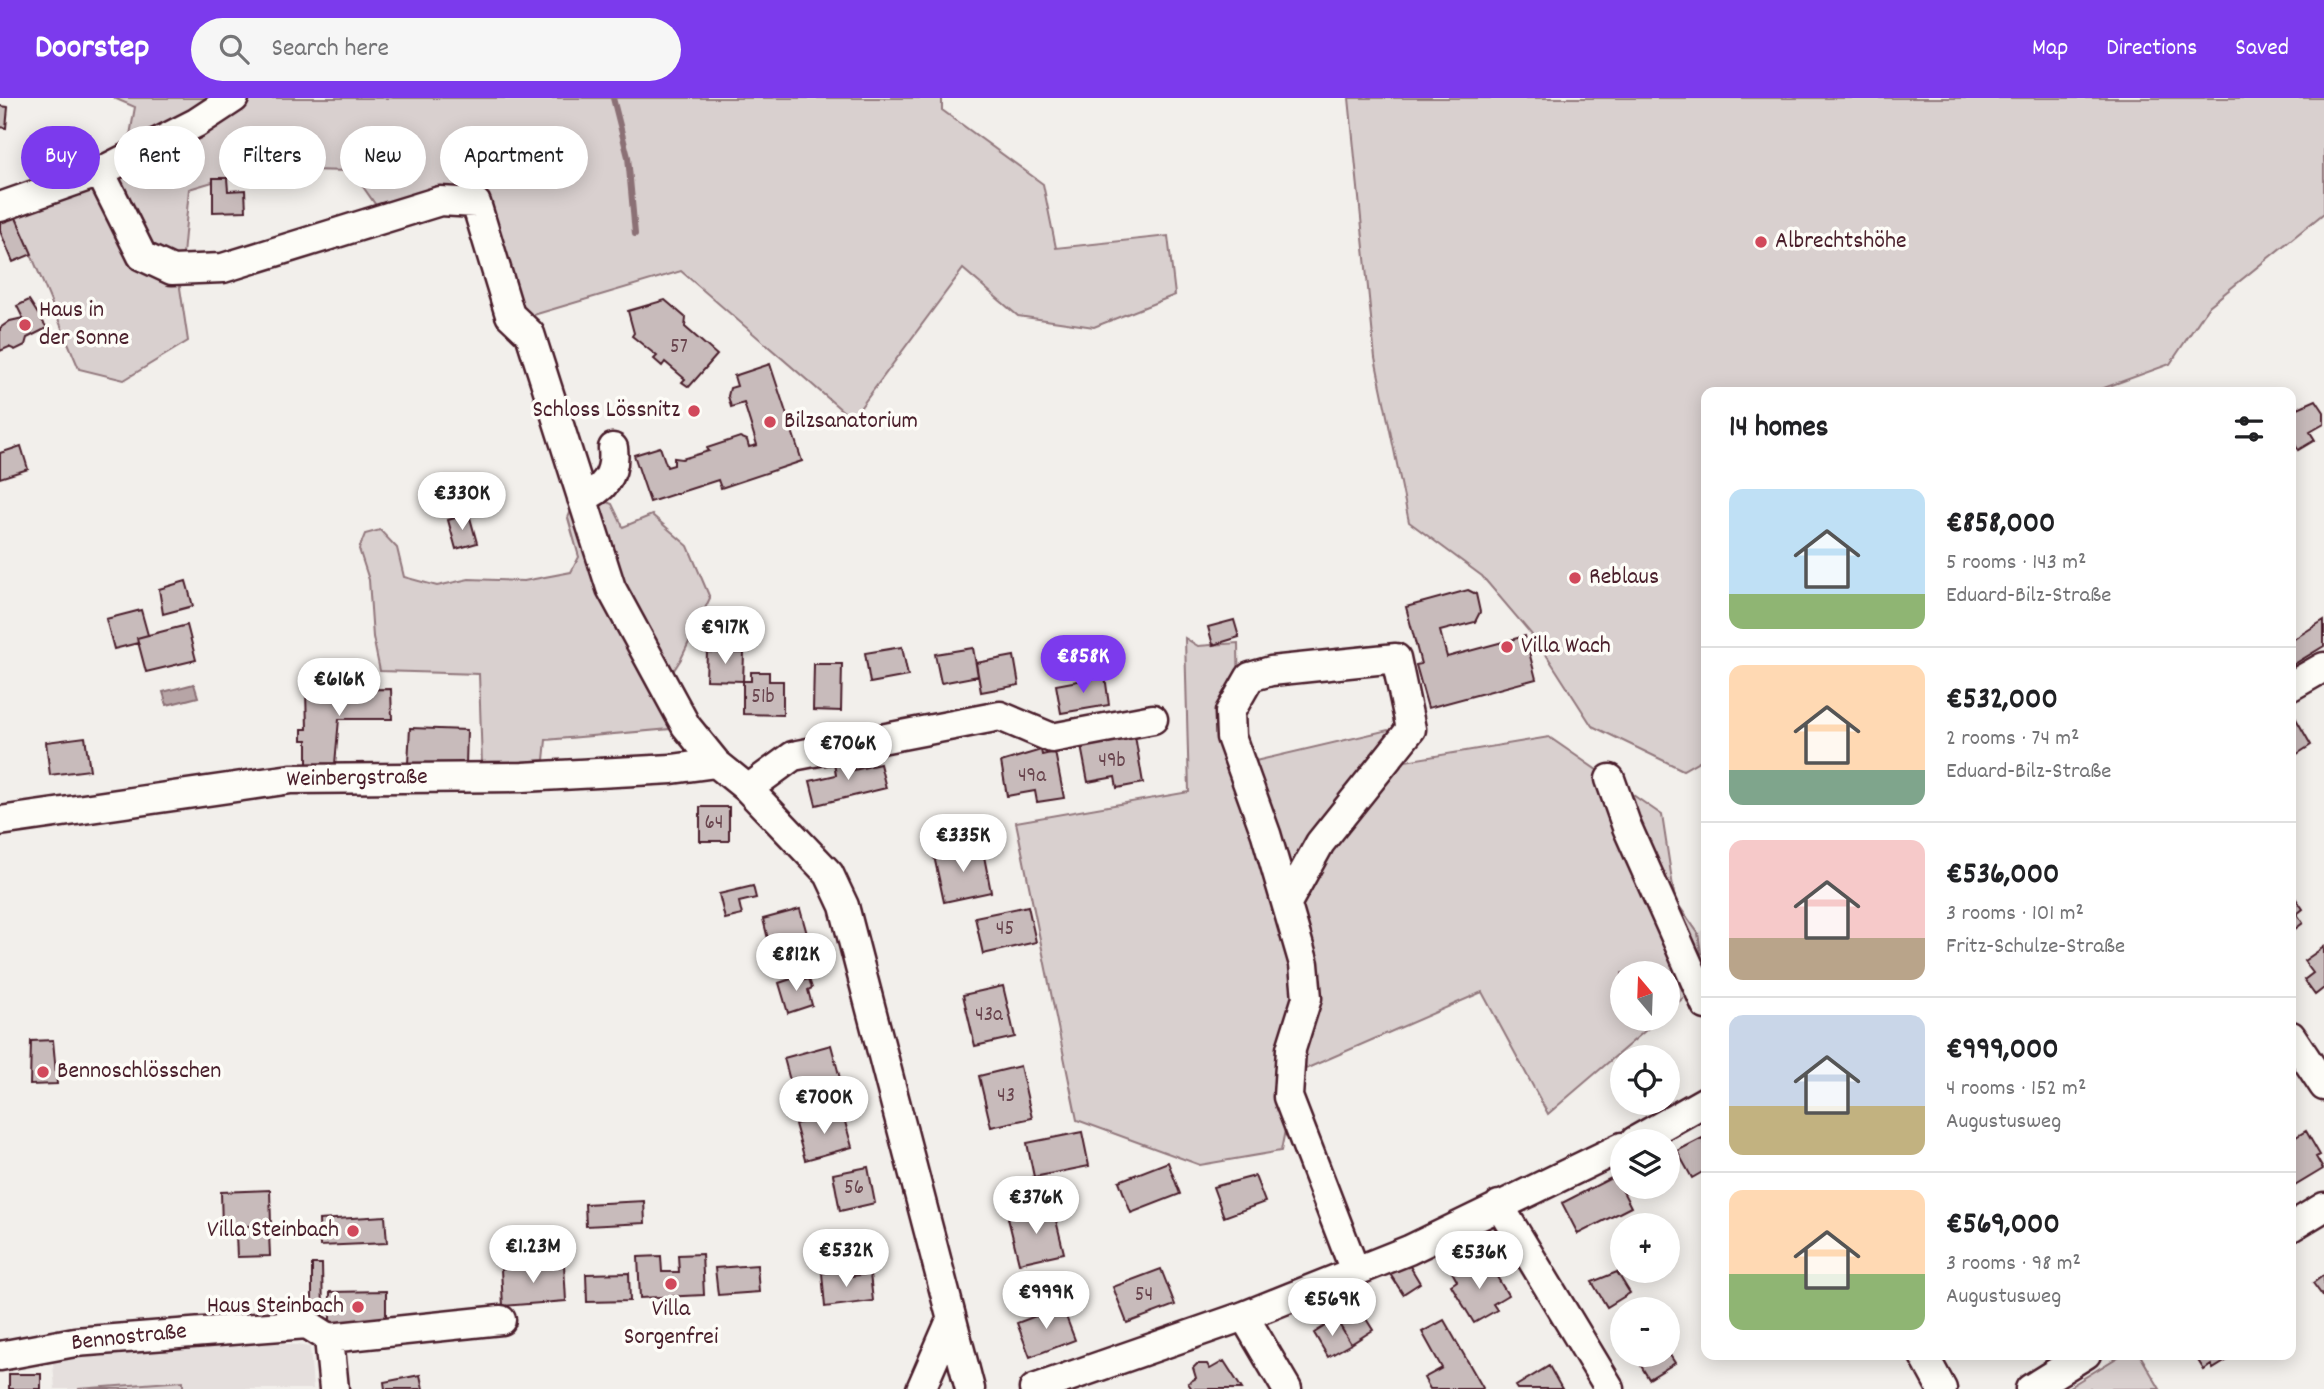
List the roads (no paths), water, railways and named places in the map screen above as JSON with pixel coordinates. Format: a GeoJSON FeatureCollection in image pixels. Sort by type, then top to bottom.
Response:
{"type":"FeatureCollection","features":[{"type":"Feature","properties":{"kind":"street"},"geometry":{"type":"LineString","coordinates":[[234,98],[196,123],[100,172],[142,256],[172,270],[223,268],[440,201],[476,203],[510,315],[530,334],[611,588],[686,726],[716,763],[748,789],[829,874],[844,906],[970,1389]]}},
{"type":"Feature","properties":{"kind":"street"},"geometry":{"type":"LineString","coordinates":[[0,207],[51,189]]}},
{"type":"Feature","properties":{"kind":"street"},"geometry":{"type":"LineString","coordinates":[[582,498],[601,491],[614,459],[613,448]]}},
{"type":"Feature","properties":{"kind":"street"},"geometry":{"type":"LineString","coordinates":[[1288,901],[1320,843],[1412,729],[1396,658],[1271,671],[1250,677],[1230,712],[1231,737],[1288,901],[1304,964],[1307,998],[1291,1049],[1288,1097],[1354,1271]]}},
{"type":"Feature","properties":{"kind":"street"},"geometry":{"type":"LineString","coordinates":[[2296,682],[2324,667]]}},
{"type":"Feature","properties":{"kind":"street"},"geometry":{"type":"LineString","coordinates":[[748,789],[793,755],[1000,716],[1052,738],[1153,719]]}},
{"type":"Feature","properties":{"kind":"street","name":"Weinbergstraße"},"geometry":{"type":"LineString","coordinates":[[0,821],[291,779],[523,777],[672,769],[716,763]]}},
{"type":"Feature","properties":{"kind":"street"},"geometry":{"type":"LineString","coordinates":[[1610,779],[1626,827],[1701,993]]}},
{"type":"Feature","properties":{"kind":"street"},"geometry":{"type":"LineString","coordinates":[[2296,1044],[2324,1086]]}},
{"type":"Feature","properties":{"kind":"street"},"geometry":{"type":"LineString","coordinates":[[1656,1129],[1701,1104]]}},
{"type":"Feature","properties":{"kind":"street"},"geometry":{"type":"LineString","coordinates":[[1034,1389],[1244,1316],[1409,1250],[1610,1153]]}},
{"type":"Feature","properties":{"kind":"street"},"geometry":{"type":"LineString","coordinates":[[1499,1205],[1610,1389]]}},
{"type":"Feature","properties":{"kind":"street"},"geometry":{"type":"LineString","coordinates":[[2296,1224],[2324,1207]]}},
{"type":"Feature","properties":{"kind":"street"},"geometry":{"type":"LineString","coordinates":[[1244,1316],[1287,1389]]}},
{"type":"Feature","properties":{"kind":"street"},"geometry":{"type":"LineString","coordinates":[[334,1389],[329,1339],[501,1320]]}},
{"type":"Feature","properties":{"kind":"street"},"geometry":{"type":"LineString","coordinates":[[921,1389],[951,1320]]}},
{"type":"Feature","properties":{"kind":"street","name":"Bennostraße"},"geometry":{"type":"LineString","coordinates":[[0,1356],[75,1342],[307,1324],[329,1339]]}},
{"type":"Feature","properties":{"kind":"street"},"geometry":{"type":"LineString","coordinates":[[1926,1360],[1942,1389]]}},
{"type":"Feature","properties":{"kind":"street"},"geometry":{"type":"LineString","coordinates":[[2030,1389],[2076,1360]]}},
{"type":"Feature","properties":{"kind":"waterway"},"geometry":{"type":"LineString","coordinates":[[613,98],[628,157],[635,234]]}},
{"type":"Feature","properties":{"kind":"place","name":"Albrechtshöhe"},"geometry":{"type":"Point","coordinates":[1761,242]}},
{"type":"Feature","properties":{"kind":"place","name":"Haus in der Sonne"},"geometry":{"type":"Point","coordinates":[25,325]}},
{"type":"Feature","properties":{"kind":"place","name":"Schloss Lössnitz"},"geometry":{"type":"Point","coordinates":[694,411]}},
{"type":"Feature","properties":{"kind":"place","name":"Bilzsanatorium"},"geometry":{"type":"Point","coordinates":[770,422]}},
{"type":"Feature","properties":{"kind":"place","name":"Reblaus"},"geometry":{"type":"Point","coordinates":[1575,578]}},
{"type":"Feature","properties":{"kind":"place","name":"Villa Wach"},"geometry":{"type":"Point","coordinates":[1507,647]}},
{"type":"Feature","properties":{"kind":"place","name":"Bennoschlösschen"},"geometry":{"type":"Point","coordinates":[43,1072]}},
{"type":"Feature","properties":{"kind":"place","name":"Villa Steinbach"},"geometry":{"type":"Point","coordinates":[353,1231]}},
{"type":"Feature","properties":{"kind":"place","name":"Villa Sorgenfrei"},"geometry":{"type":"Point","coordinates":[671,1284]}},
{"type":"Feature","properties":{"kind":"place","name":"Haus Steinbach"},"geometry":{"type":"Point","coordinates":[358,1307]}}]}
